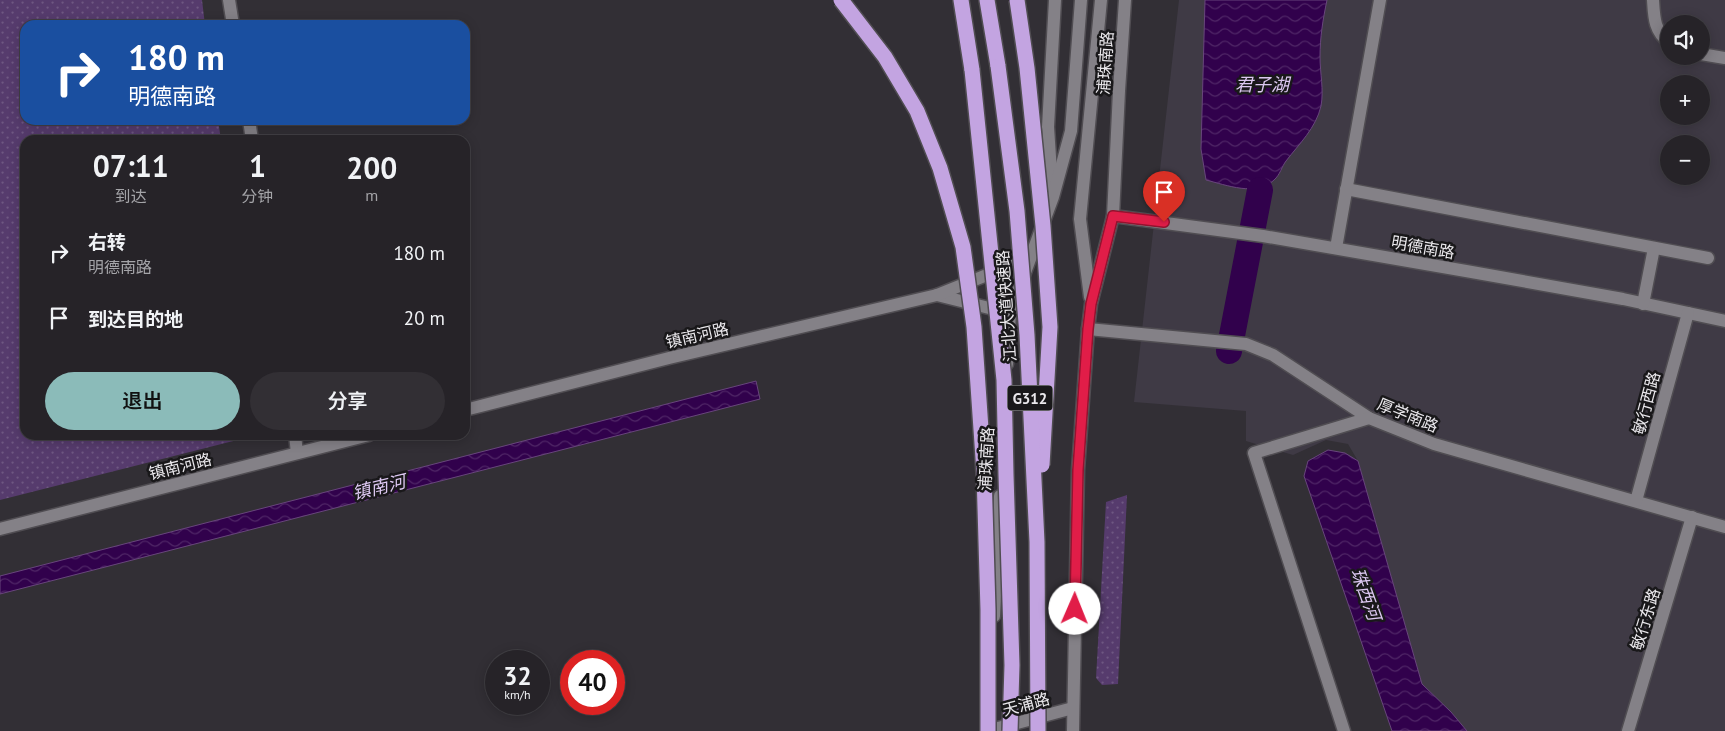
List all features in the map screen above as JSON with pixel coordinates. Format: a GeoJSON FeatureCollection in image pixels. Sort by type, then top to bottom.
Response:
{"type":"FeatureCollection","features":[{"type":"Feature","properties":{"kind":"highway"},"geometry":{"type":"LineString","coordinates":[[841,0],[885,57],[917,111],[940,168],[963,247],[974,327],[984,473],[988,610],[988,731]]}},
{"type":"Feature","properties":{"kind":"highway","name":"江北大道快速路"},"geometry":{"type":"LineString","coordinates":[[961,0],[972,70],[1004,380],[1012,665],[1010,731]]}},
{"type":"Feature","properties":{"kind":"highway","name":"江北大道快速路"},"geometry":{"type":"LineString","coordinates":[[987,0],[998,66],[1017,211],[1027,335],[1037,542],[1038,731]]}},
{"type":"Feature","properties":{"kind":"highway"},"geometry":{"type":"LineString","coordinates":[[1017,0],[1027,68],[1043,226],[1050,327],[1037,542]]}},
{"type":"Feature","properties":{"kind":"street"},"geometry":{"type":"LineString","coordinates":[[229,0],[232,20]]}},
{"type":"Feature","properties":{"kind":"street","name":"浦珠南路"},"geometry":{"type":"LineString","coordinates":[[1053,197],[1048,126],[1054,0]]}},
{"type":"Feature","properties":{"kind":"street","name":"浦珠南路"},"geometry":{"type":"LineString","coordinates":[[988,731],[1010,313],[1053,197],[1071,131],[1082,0]]}},
{"type":"Feature","properties":{"kind":"street","name":"浦珠南路"},"geometry":{"type":"LineString","coordinates":[[1091,304],[1080,219],[1101,0]]}},
{"type":"Feature","properties":{"kind":"street","name":"浦珠南路"},"geometry":{"type":"LineString","coordinates":[[1072,731],[1078,470],[1088,329],[1091,304],[1113,216],[1125,0]]}},
{"type":"Feature","properties":{"kind":"street"},"geometry":{"type":"LineString","coordinates":[[1336,248],[1380,0]]}},
{"type":"Feature","properties":{"kind":"street"},"geometry":{"type":"LineString","coordinates":[[1653,0],[1654,19],[1660,34]]}},
{"type":"Feature","properties":{"kind":"street"},"geometry":{"type":"LineString","coordinates":[[1710,56],[1725,58]]}},
{"type":"Feature","properties":{"kind":"street"},"geometry":{"type":"LineString","coordinates":[[1346,189],[1708,258]]}},
{"type":"Feature","properties":{"kind":"street","name":"明德南路"},"geometry":{"type":"LineString","coordinates":[[1113,216],[1215,229],[1336,248],[1643,304],[1725,321]]}},
{"type":"Feature","properties":{"kind":"street"},"geometry":{"type":"LineString","coordinates":[[1643,304],[1654,248]]}},
{"type":"Feature","properties":{"kind":"street","name":"镇南河路"},"geometry":{"type":"LineString","coordinates":[[470,409],[670,358],[937,295],[1030,258]]}},
{"type":"Feature","properties":{"kind":"street"},"geometry":{"type":"LineString","coordinates":[[937,295],[1010,313]]}},
{"type":"Feature","properties":{"kind":"street","name":"敏行西路"},"geometry":{"type":"LineString","coordinates":[[1636,501],[1688,313]]}},
{"type":"Feature","properties":{"kind":"street","name":"厚学南路"},"geometry":{"type":"LineString","coordinates":[[1088,329],[1246,344],[1273,355],[1369,418],[1434,444],[1725,527]]}},
{"type":"Feature","properties":{"kind":"street"},"geometry":{"type":"LineString","coordinates":[[1344,731],[1254,453],[1369,418]]}},
{"type":"Feature","properties":{"kind":"street"},"geometry":{"type":"LineString","coordinates":[[296,440],[297,453]]}},
{"type":"Feature","properties":{"kind":"street","name":"镇南河路"},"geometry":{"type":"LineString","coordinates":[[0,529],[349,440]]}},
{"type":"Feature","properties":{"kind":"street","name":"敏行东路"},"geometry":{"type":"LineString","coordinates":[[1628,731],[1692,517]]}},
{"type":"Feature","properties":{"kind":"street","name":"天浦路"},"geometry":{"type":"LineString","coordinates":[[988,731],[1073,708]]}},
{"type":"Feature","properties":{"kind":"shaded area"},"geometry":{"type":"Polygon","coordinates":[[[0,0],[202,0],[204,20],[20,20],[20,125],[219,125],[220,135],[20,135],[20,440],[237,440],[0,500],[0,0]]]}},
{"type":"Feature","properties":{"kind":"shaded area"},"geometry":{"type":"Polygon","coordinates":[[[1179,0],[1725,0],[1725,731],[1467,731],[1451,712],[1422,684],[1358,461],[1348,444],[1326,440],[1293,455],[1246,441],[1246,411],[1134,402],[1179,0]]]}},
{"type":"Feature","properties":{"kind":"shaded area"},"geometry":{"type":"Polygon","coordinates":[[[1127,495],[1118,684],[1102,685],[1096,678],[1106,502],[1127,495]]]}},
{"type":"Feature","properties":{"kind":"water","name":"君子湖"},"geometry":{"type":"Polygon","coordinates":[[[1205,0],[1327,0],[1321,42],[1322,94],[1319,114],[1311,129],[1286,161],[1276,178],[1259,188],[1232,187],[1206,180],[1201,149],[1205,0]]]}},
{"type":"Feature","properties":{"kind":"water","name":"镇南河"},"geometry":{"type":"Polygon","coordinates":[[[756,381],[760,399],[0,594],[0,576],[756,381]]]}},
{"type":"Feature","properties":{"kind":"water","name":"珠西河"},"geometry":{"type":"Polygon","coordinates":[[[1328,450],[1345,453],[1358,461],[1422,684],[1451,712],[1467,731],[1392,731],[1304,476],[1308,461],[1328,450]]]}},
{"type":"Feature","properties":{"kind":"waterway"},"geometry":{"type":"LineString","coordinates":[[1229,351],[1260,190]]}},
{"type":"Feature","properties":{"kind":"route"},"geometry":{"type":"LineString","coordinates":[[1075,609],[1078,470],[1091,304],[1113,216],[1164,222]]}}]}
